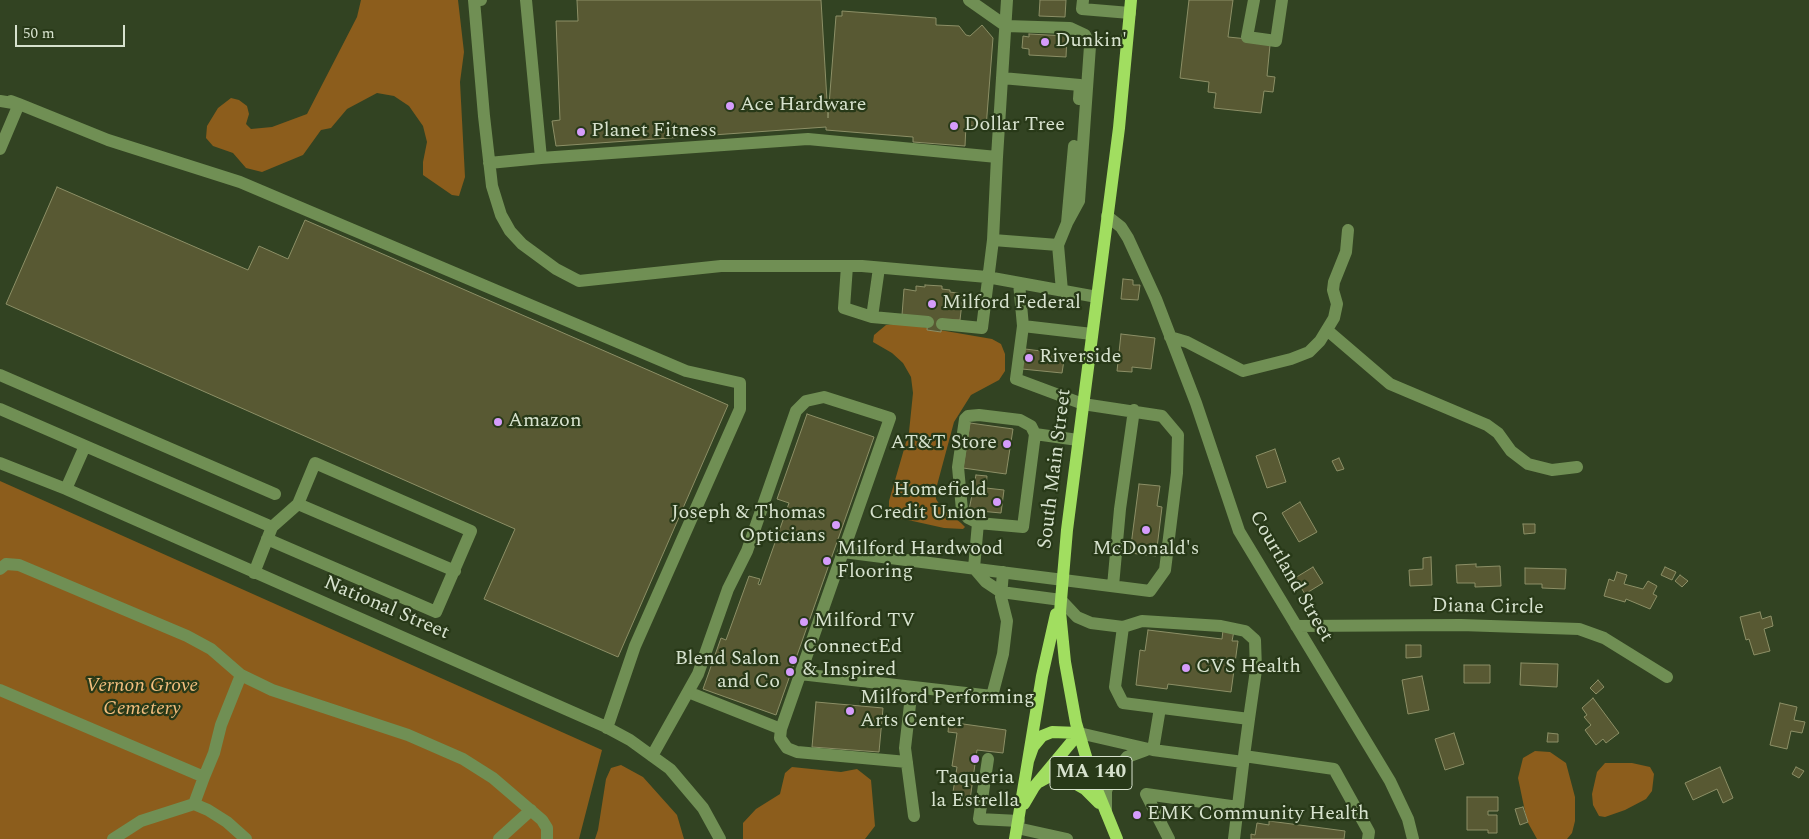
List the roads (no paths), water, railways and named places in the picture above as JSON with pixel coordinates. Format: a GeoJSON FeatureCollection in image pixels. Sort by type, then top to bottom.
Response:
{"type":"FeatureCollection","features":[{"type":"Feature","properties":{"kind":"main road","name":"South Main Street"},"geometry":{"type":"LineString","coordinates":[[1079,733],[1065,662],[1060,600],[1061,580],[1125,79],[1131,0]]}},
{"type":"Feature","properties":{"kind":"main road"},"geometry":{"type":"LineString","coordinates":[[1017,829],[1044,666],[1060,600]]}},
{"type":"Feature","properties":{"kind":"main road"},"geometry":{"type":"LineString","coordinates":[[1028,761],[1036,743],[1047,734],[1058,731],[1079,733]]}},
{"type":"Feature","properties":{"kind":"main road"},"geometry":{"type":"LineString","coordinates":[[1017,829],[1028,797],[1037,783],[1079,733]]}},
{"type":"Feature","properties":{"kind":"main road","name":"MA 140"},"geometry":{"type":"LineString","coordinates":[[1079,733],[1117,839]]}},
{"type":"Feature","properties":{"kind":"main road"},"geometry":{"type":"LineString","coordinates":[[1037,783],[1050,776],[1070,779],[1090,794],[1106,812]]}},
{"type":"Feature","properties":{"kind":"street"},"geometry":{"type":"LineString","coordinates":[[481,0],[474,0],[492,186],[501,215],[510,231],[522,244],[549,264],[579,281],[721,266],[847,266],[987,277],[1097,297]]}},
{"type":"Feature","properties":{"kind":"street"},"geometry":{"type":"LineString","coordinates":[[526,0],[541,158]]}},
{"type":"Feature","properties":{"kind":"street"},"geometry":{"type":"LineString","coordinates":[[969,0],[1006,26],[1070,28],[1085,35],[1090,46],[1079,201],[1058,244],[1062,291]]}},
{"type":"Feature","properties":{"kind":"street"},"geometry":{"type":"LineString","coordinates":[[942,324],[982,328],[993,240],[1007,0]]}},
{"type":"Feature","properties":{"kind":"street"},"geometry":{"type":"LineString","coordinates":[[1083,0],[1082,9],[1130,13]]}},
{"type":"Feature","properties":{"kind":"street"},"geometry":{"type":"LineString","coordinates":[[1254,0],[1247,37],[1276,41],[1282,0]]}},
{"type":"Feature","properties":{"kind":"street"},"geometry":{"type":"LineString","coordinates":[[1002,78],[1080,85],[1067,223]]}},
{"type":"Feature","properties":{"kind":"street"},"geometry":{"type":"LineString","coordinates":[[0,99],[20,104],[108,140],[240,182],[686,370],[740,383],[740,410],[635,646],[607,728]]}},
{"type":"Feature","properties":{"kind":"street"},"geometry":{"type":"LineString","coordinates":[[0,149],[20,104]]}},
{"type":"Feature","properties":{"kind":"street"},"geometry":{"type":"LineString","coordinates":[[490,163],[808,139],[997,158]]}},
{"type":"Feature","properties":{"kind":"street","name":"Courtland Street"},"geometry":{"type":"LineString","coordinates":[[1107,216],[1121,227],[1128,238],[1170,337],[1196,403],[1236,524],[1393,787],[1408,819],[1413,839]]}},
{"type":"Feature","properties":{"kind":"street"},"geometry":{"type":"LineString","coordinates":[[1170,337],[1188,342],[1243,371],[1302,356],[1315,347],[1327,330],[1336,311],[1334,282],[1346,252],[1348,230]]}},
{"type":"Feature","properties":{"kind":"street"},"geometry":{"type":"LineString","coordinates":[[993,240],[1058,244]]}},
{"type":"Feature","properties":{"kind":"street"},"geometry":{"type":"LineString","coordinates":[[847,266],[844,308],[872,317],[928,322]]}},
{"type":"Feature","properties":{"kind":"street"},"geometry":{"type":"LineString","coordinates":[[872,317],[879,268]]}},
{"type":"Feature","properties":{"kind":"street"},"geometry":{"type":"LineString","coordinates":[[843,552],[1150,591],[1165,570],[1172,520],[1178,435],[1162,416],[1134,410],[1083,404],[1016,379],[1023,326],[1019,283]]}},
{"type":"Feature","properties":{"kind":"street"},"geometry":{"type":"LineString","coordinates":[[1023,326],[1092,334]]}},
{"type":"Feature","properties":{"kind":"street"},"geometry":{"type":"LineString","coordinates":[[1327,330],[1390,384],[1487,425],[1505,440],[1511,451],[1528,464],[1552,470],[1576,467]]}},
{"type":"Feature","properties":{"kind":"street"},"geometry":{"type":"LineString","coordinates":[[0,374],[275,494]]}},
{"type":"Feature","properties":{"kind":"street"},"geometry":{"type":"LineString","coordinates":[[652,756],[698,674],[728,590],[747,551],[796,411],[802,404],[815,398],[828,398],[890,418],[781,729],[781,742],[792,751],[907,762]]}},
{"type":"Feature","properties":{"kind":"street"},"geometry":{"type":"LineString","coordinates":[[0,409],[85,446],[270,533],[436,612],[471,531],[315,463],[298,504],[270,533],[254,573]]}},
{"type":"Feature","properties":{"kind":"street"},"geometry":{"type":"LineString","coordinates":[[1113,586],[1120,509],[1134,410]]}},
{"type":"Feature","properties":{"kind":"street"},"geometry":{"type":"LineString","coordinates":[[978,415],[1020,420],[1031,426],[1036,434],[1024,527],[978,523],[964,514],[961,504],[958,467],[965,419],[978,415]]}},
{"type":"Feature","properties":{"kind":"street"},"geometry":{"type":"LineString","coordinates":[[1036,434],[1078,440]]}},
{"type":"Feature","properties":{"kind":"street"},"geometry":{"type":"LineString","coordinates":[[66,489],[85,446]]}},
{"type":"Feature","properties":{"kind":"street","name":"National Street"},"geometry":{"type":"LineString","coordinates":[[0,463],[66,489],[254,573],[418,643],[630,740],[685,784],[704,808],[720,839]]}},
{"type":"Feature","properties":{"kind":"street"},"geometry":{"type":"LineString","coordinates":[[298,504],[455,571]]}},
{"type":"Feature","properties":{"kind":"street"},"geometry":{"type":"LineString","coordinates":[[978,523],[974,568],[986,582],[1001,592],[1060,600],[1071,612],[1084,621],[1123,627],[1142,621],[1221,626],[1245,631],[1255,640],[1256,670],[1234,839]]}},
{"type":"Feature","properties":{"kind":"street"},"geometry":{"type":"LineString","coordinates":[[0,569],[6,564],[19,565],[187,636],[211,649],[241,675],[306,702],[408,734],[463,759],[493,778],[531,810],[547,828],[547,839]]}},
{"type":"Feature","properties":{"kind":"street"},"geometry":{"type":"LineString","coordinates":[[800,674],[992,696],[1003,654],[1007,621],[1001,592],[1003,572]]}},
{"type":"Feature","properties":{"kind":"street","name":"Diana Circle"},"geometry":{"type":"LineString","coordinates":[[1296,626],[1461,625],[1579,629],[1604,638],[1667,677]]}},
{"type":"Feature","properties":{"kind":"street"},"geometry":{"type":"LineString","coordinates":[[1123,627],[1115,686],[1123,703],[1249,719]]}},
{"type":"Feature","properties":{"kind":"street"},"geometry":{"type":"LineString","coordinates":[[194,804],[214,753],[221,725],[241,675]]}},
{"type":"Feature","properties":{"kind":"street"},"geometry":{"type":"LineString","coordinates":[[912,687],[905,748],[914,816]]}},
{"type":"Feature","properties":{"kind":"street"},"geometry":{"type":"LineString","coordinates":[[0,690],[204,777]]}},
{"type":"Feature","properties":{"kind":"street"},"geometry":{"type":"LineString","coordinates":[[688,692],[781,729]]}},
{"type":"Feature","properties":{"kind":"street"},"geometry":{"type":"LineString","coordinates":[[1154,750],[1160,708]]}},
{"type":"Feature","properties":{"kind":"street"},"geometry":{"type":"LineString","coordinates":[[1079,733],[1154,750],[1334,769],[1369,832],[1368,839]]}},
{"type":"Feature","properties":{"kind":"street"},"geometry":{"type":"LineString","coordinates":[[1106,812],[1108,784],[1118,765],[1132,754],[1154,750]]}},
{"type":"Feature","properties":{"kind":"street"},"geometry":{"type":"LineString","coordinates":[[988,759],[979,819],[1066,839]]}},
{"type":"Feature","properties":{"kind":"street"},"geometry":{"type":"LineString","coordinates":[[1168,839],[1146,794],[1238,807]]}},
{"type":"Feature","properties":{"kind":"street"},"geometry":{"type":"LineString","coordinates":[[112,839],[141,821],[194,804],[227,822],[246,839]]}},
{"type":"Feature","properties":{"kind":"street"},"geometry":{"type":"LineString","coordinates":[[499,839],[531,810]]}},
{"type":"Feature","properties":{"kind":"place","name":"Dunkin'"},"geometry":{"type":"Point","coordinates":[1045,42]}},
{"type":"Feature","properties":{"kind":"place","name":"Ace Hardware"},"geometry":{"type":"Point","coordinates":[730,106]}},
{"type":"Feature","properties":{"kind":"place","name":"Dollar Tree"},"geometry":{"type":"Point","coordinates":[954,126]}},
{"type":"Feature","properties":{"kind":"place","name":"Planet Fitness"},"geometry":{"type":"Point","coordinates":[581,132]}},
{"type":"Feature","properties":{"kind":"place","name":"Milford Federal"},"geometry":{"type":"Point","coordinates":[932,304]}},
{"type":"Feature","properties":{"kind":"place","name":"Riverside"},"geometry":{"type":"Point","coordinates":[1029,358]}},
{"type":"Feature","properties":{"kind":"place","name":"Amazon"},"geometry":{"type":"Point","coordinates":[498,422]}},
{"type":"Feature","properties":{"kind":"place","name":"AT&T Store"},"geometry":{"type":"Point","coordinates":[1007,444]}},
{"type":"Feature","properties":{"kind":"place","name":"Homefield Credit Union"},"geometry":{"type":"Point","coordinates":[997,502]}},
{"type":"Feature","properties":{"kind":"place","name":"Joseph & Thomas Opticians"},"geometry":{"type":"Point","coordinates":[836,525]}},
{"type":"Feature","properties":{"kind":"place","name":"McDonald's"},"geometry":{"type":"Point","coordinates":[1146,530]}},
{"type":"Feature","properties":{"kind":"place","name":"Milford Hardwood Flooring"},"geometry":{"type":"Point","coordinates":[827,561]}},
{"type":"Feature","properties":{"kind":"place","name":"Milford TV"},"geometry":{"type":"Point","coordinates":[804,622]}},
{"type":"Feature","properties":{"kind":"place","name":"ConnectEd & Inspired"},"geometry":{"type":"Point","coordinates":[793,660]}},
{"type":"Feature","properties":{"kind":"place","name":"CVS Health"},"geometry":{"type":"Point","coordinates":[1186,668]}},
{"type":"Feature","properties":{"kind":"place","name":"Blend Salon and Co"},"geometry":{"type":"Point","coordinates":[790,672]}},
{"type":"Feature","properties":{"kind":"place","name":"Milford Performing Arts Center"},"geometry":{"type":"Point","coordinates":[850,711]}},
{"type":"Feature","properties":{"kind":"place","name":"Taqueria la Estrella"},"geometry":{"type":"Point","coordinates":[975,759]}},
{"type":"Feature","properties":{"kind":"place","name":"EMK Community Health"},"geometry":{"type":"Point","coordinates":[1137,815]}},
{"type":"Feature","properties":{"kind":"park label","name":"Vernon Grove Cemetery"},"geometry":{"type":"Point","coordinates":[142,698]}}]}
